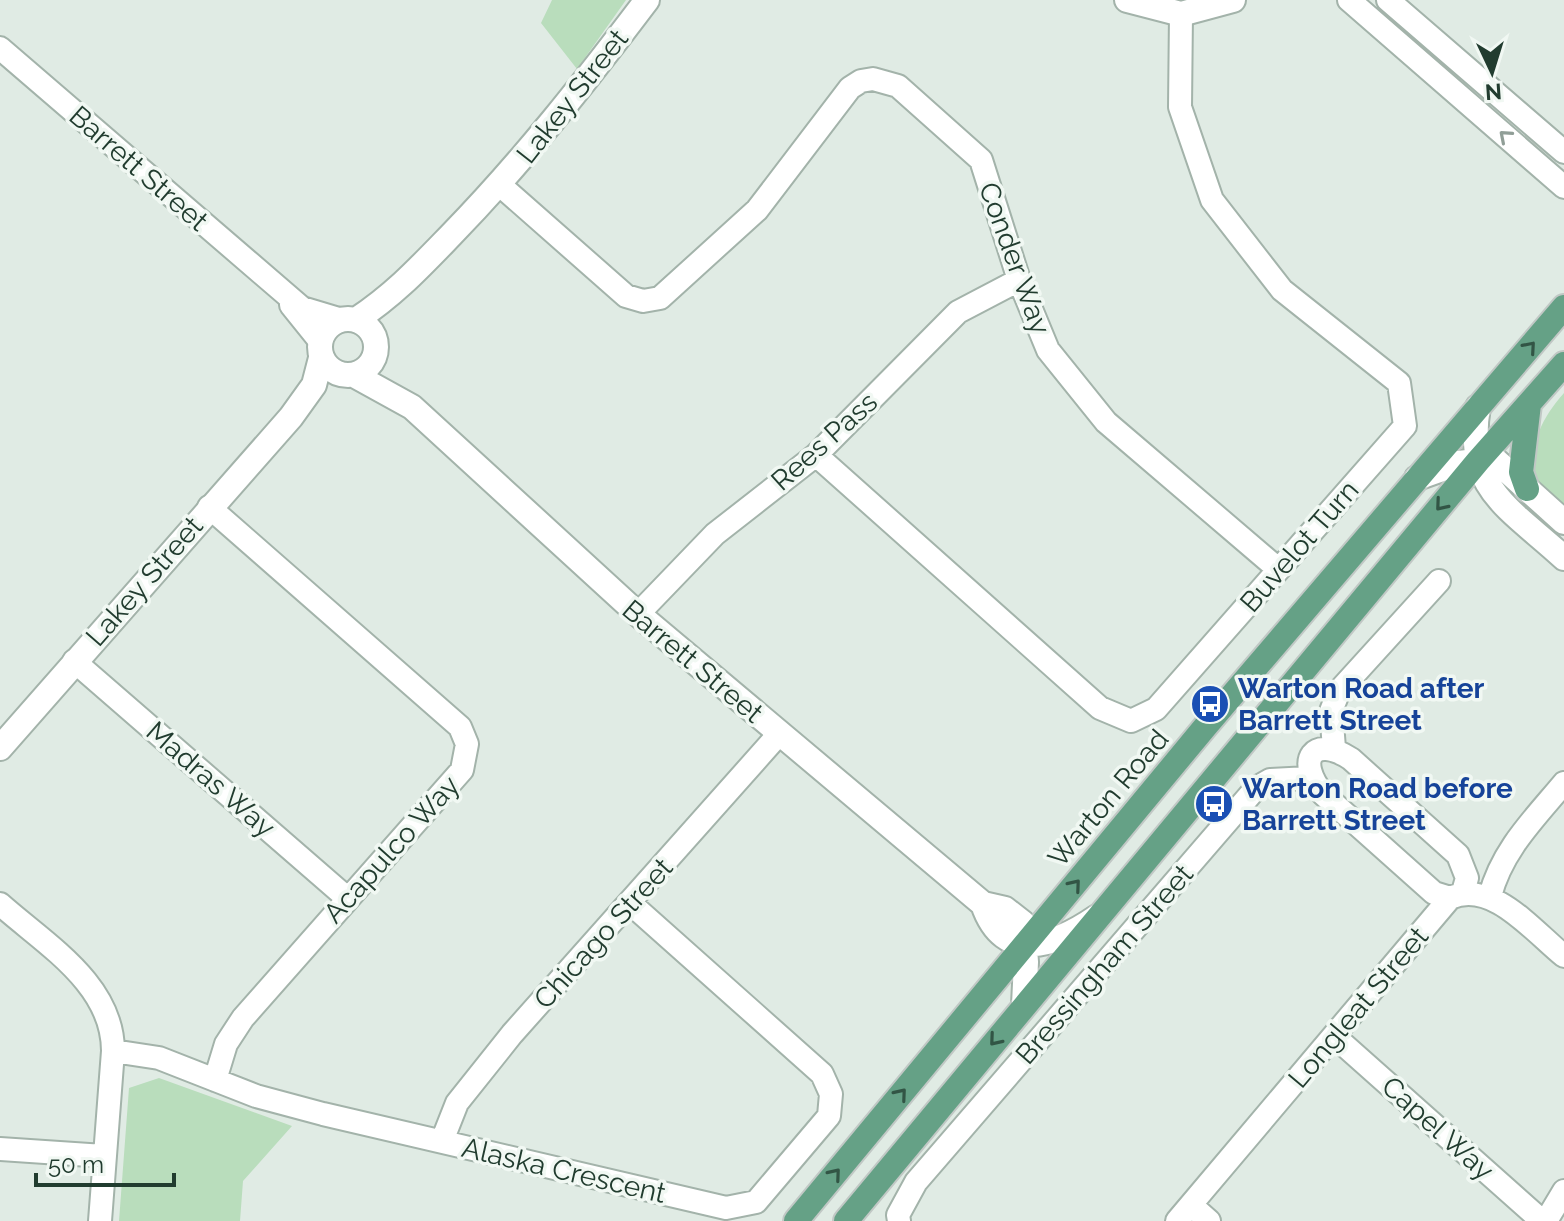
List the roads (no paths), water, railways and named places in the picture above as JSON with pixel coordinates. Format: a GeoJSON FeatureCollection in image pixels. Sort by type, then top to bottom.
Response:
{"type":"FeatureCollection","features":[{"type":"Feature","properties":{"kind":"main road","name":"Warton Road"},"geometry":{"type":"LineString","coordinates":[[796,1221],[1417,478],[1564,307]]}},
{"type":"Feature","properties":{"kind":"main road"},"geometry":{"type":"LineString","coordinates":[[846,1221],[1478,461],[1564,364]]}},
{"type":"Feature","properties":{"kind":"main road"},"geometry":{"type":"LineString","coordinates":[[1527,489],[1521,472],[1529,404]]}},
{"type":"Feature","properties":{"kind":"street","name":"Lakey Street"},"geometry":{"type":"LineString","coordinates":[[0,748],[291,417],[314,385],[327,327],[349,320],[395,294],[500,185],[571,101],[647,0]]}},
{"type":"Feature","properties":{"kind":"street"},"geometry":{"type":"LineString","coordinates":[[1127,0],[1181,14],[1233,0]]}},
{"type":"Feature","properties":{"kind":"street"},"geometry":{"type":"LineString","coordinates":[[1349,0],[1564,187]]}},
{"type":"Feature","properties":{"kind":"street"},"geometry":{"type":"LineString","coordinates":[[1388,0],[1564,152]]}},
{"type":"Feature","properties":{"kind":"street","name":"Buvelot Turn"},"geometry":{"type":"LineString","coordinates":[[816,455],[1100,708],[1131,721],[1156,709],[1405,426],[1399,383],[1282,290],[1212,200],[1180,107],[1181,14]]}},
{"type":"Feature","properties":{"kind":"street","name":"Barrett Street"},"geometry":{"type":"LineString","coordinates":[[0,48],[302,308],[349,320]]}},
{"type":"Feature","properties":{"kind":"street","name":"Conder Way"},"geometry":{"type":"LineString","coordinates":[[500,185],[626,296],[643,301],[660,298],[757,210],[850,88],[861,81],[887,81],[898,86],[981,160],[1019,280],[1048,350],[1106,422],[1278,569]]}},
{"type":"Feature","properties":{"kind":"street","name":"Rees Pass"},"geometry":{"type":"LineString","coordinates":[[638,614],[715,534],[816,455],[958,312],[1019,280]]}},
{"type":"Feature","properties":{"kind":"street","name":"Barrett Street"},"geometry":{"type":"LineString","coordinates":[[277,288],[320,349]]}},
{"type":"Feature","properties":{"kind":"street","name":"Lakey Street"},"geometry":{"type":"LineString","coordinates":[[291,417],[370,365],[395,294]]}},
{"type":"Feature","properties":{"kind":"street"},"geometry":{"type":"LineString","coordinates":[[349,320],[369,328],[375,349]]}},
{"type":"Feature","properties":{"kind":"street"},"geometry":{"type":"LineString","coordinates":[[320,349],[331,371],[351,375]]}},
{"type":"Feature","properties":{"kind":"street","name":"Barrett Street"},"geometry":{"type":"LineString","coordinates":[[375,349],[412,407]]}},
{"type":"Feature","properties":{"kind":"street","name":"Barrett Street"},"geometry":{"type":"LineString","coordinates":[[351,375],[412,407],[638,614],[779,734],[983,904],[1005,909],[1023,923],[1024,1005]]}},
{"type":"Feature","properties":{"kind":"street"},"geometry":{"type":"LineString","coordinates":[[1478,407],[1473,437],[1483,480],[1564,558]]}},
{"type":"Feature","properties":{"kind":"street"},"geometry":{"type":"LineString","coordinates":[[1417,478],[1459,463],[1494,459],[1564,522]]}},
{"type":"Feature","properties":{"kind":"street","name":"Acapulco Way"},"geometry":{"type":"LineString","coordinates":[[209,507],[460,727],[467,744],[462,770],[243,1018],[226,1044],[215,1080]]}},
{"type":"Feature","properties":{"kind":"street"},"geometry":{"type":"LineString","coordinates":[[1439,581],[1339,691],[1331,711],[1334,748],[1458,855],[1467,878],[1456,895]]}},
{"type":"Feature","properties":{"kind":"street","name":"Madras Way"},"geometry":{"type":"LineString","coordinates":[[74,661],[347,898]]}},
{"type":"Feature","properties":{"kind":"street","name":"Chicago Street"},"geometry":{"type":"LineString","coordinates":[[442,1141],[449,1118],[460,1098],[512,1034],[779,734]]}},
{"type":"Feature","properties":{"kind":"street"},"geometry":{"type":"LineString","coordinates":[[1334,748],[1319,750],[1311,756],[1307,765],[1309,778],[1434,893],[1490,896],[1564,956]]}},
{"type":"Feature","properties":{"kind":"street","name":"Bressingham Street"},"geometry":{"type":"LineString","coordinates":[[899,1221],[916,1182],[1256,788],[1270,780],[1309,778]]}},
{"type":"Feature","properties":{"kind":"street"},"geometry":{"type":"LineString","coordinates":[[1490,896],[1497,870],[1509,850],[1564,783]]}},
{"type":"Feature","properties":{"kind":"street","name":"Longleat Street"},"geometry":{"type":"LineString","coordinates":[[1184,1213],[1456,895]]}},
{"type":"Feature","properties":{"kind":"street","name":"Alaska Crescent"},"geometry":{"type":"LineString","coordinates":[[113,1051],[159,1058],[256,1096],[442,1141],[737,1208],[756,1202],[829,1116],[831,1094],[822,1074],[630,903]]}},
{"type":"Feature","properties":{"kind":"street"},"geometry":{"type":"LineString","coordinates":[[0,904],[92,986],[107,1011],[113,1051],[100,1221]]}},
{"type":"Feature","properties":{"kind":"street"},"geometry":{"type":"LineString","coordinates":[[1025,945],[1067,935],[1099,915]]}},
{"type":"Feature","properties":{"kind":"street","name":"Capel Way"},"geometry":{"type":"LineString","coordinates":[[1334,1036],[1544,1221]]}},
{"type":"Feature","properties":{"kind":"street"},"geometry":{"type":"LineString","coordinates":[[0,1149],[104,1156]]}},
{"type":"Feature","properties":{"kind":"street"},"geometry":{"type":"LineString","coordinates":[[1544,1221],[1564,1191]]}},
{"type":"Feature","properties":{"kind":"street"},"geometry":{"type":"LineString","coordinates":[[1184,1213],[1209,1221]]}},
{"type":"Feature","properties":{"kind":"place","name":"Warton Road after Barrett Street"},"geometry":{"type":"Point","coordinates":[1210,704]}},
{"type":"Feature","properties":{"kind":"place","name":"Warton Road before Barrett Street"},"geometry":{"type":"Point","coordinates":[1214,804]}}]}
